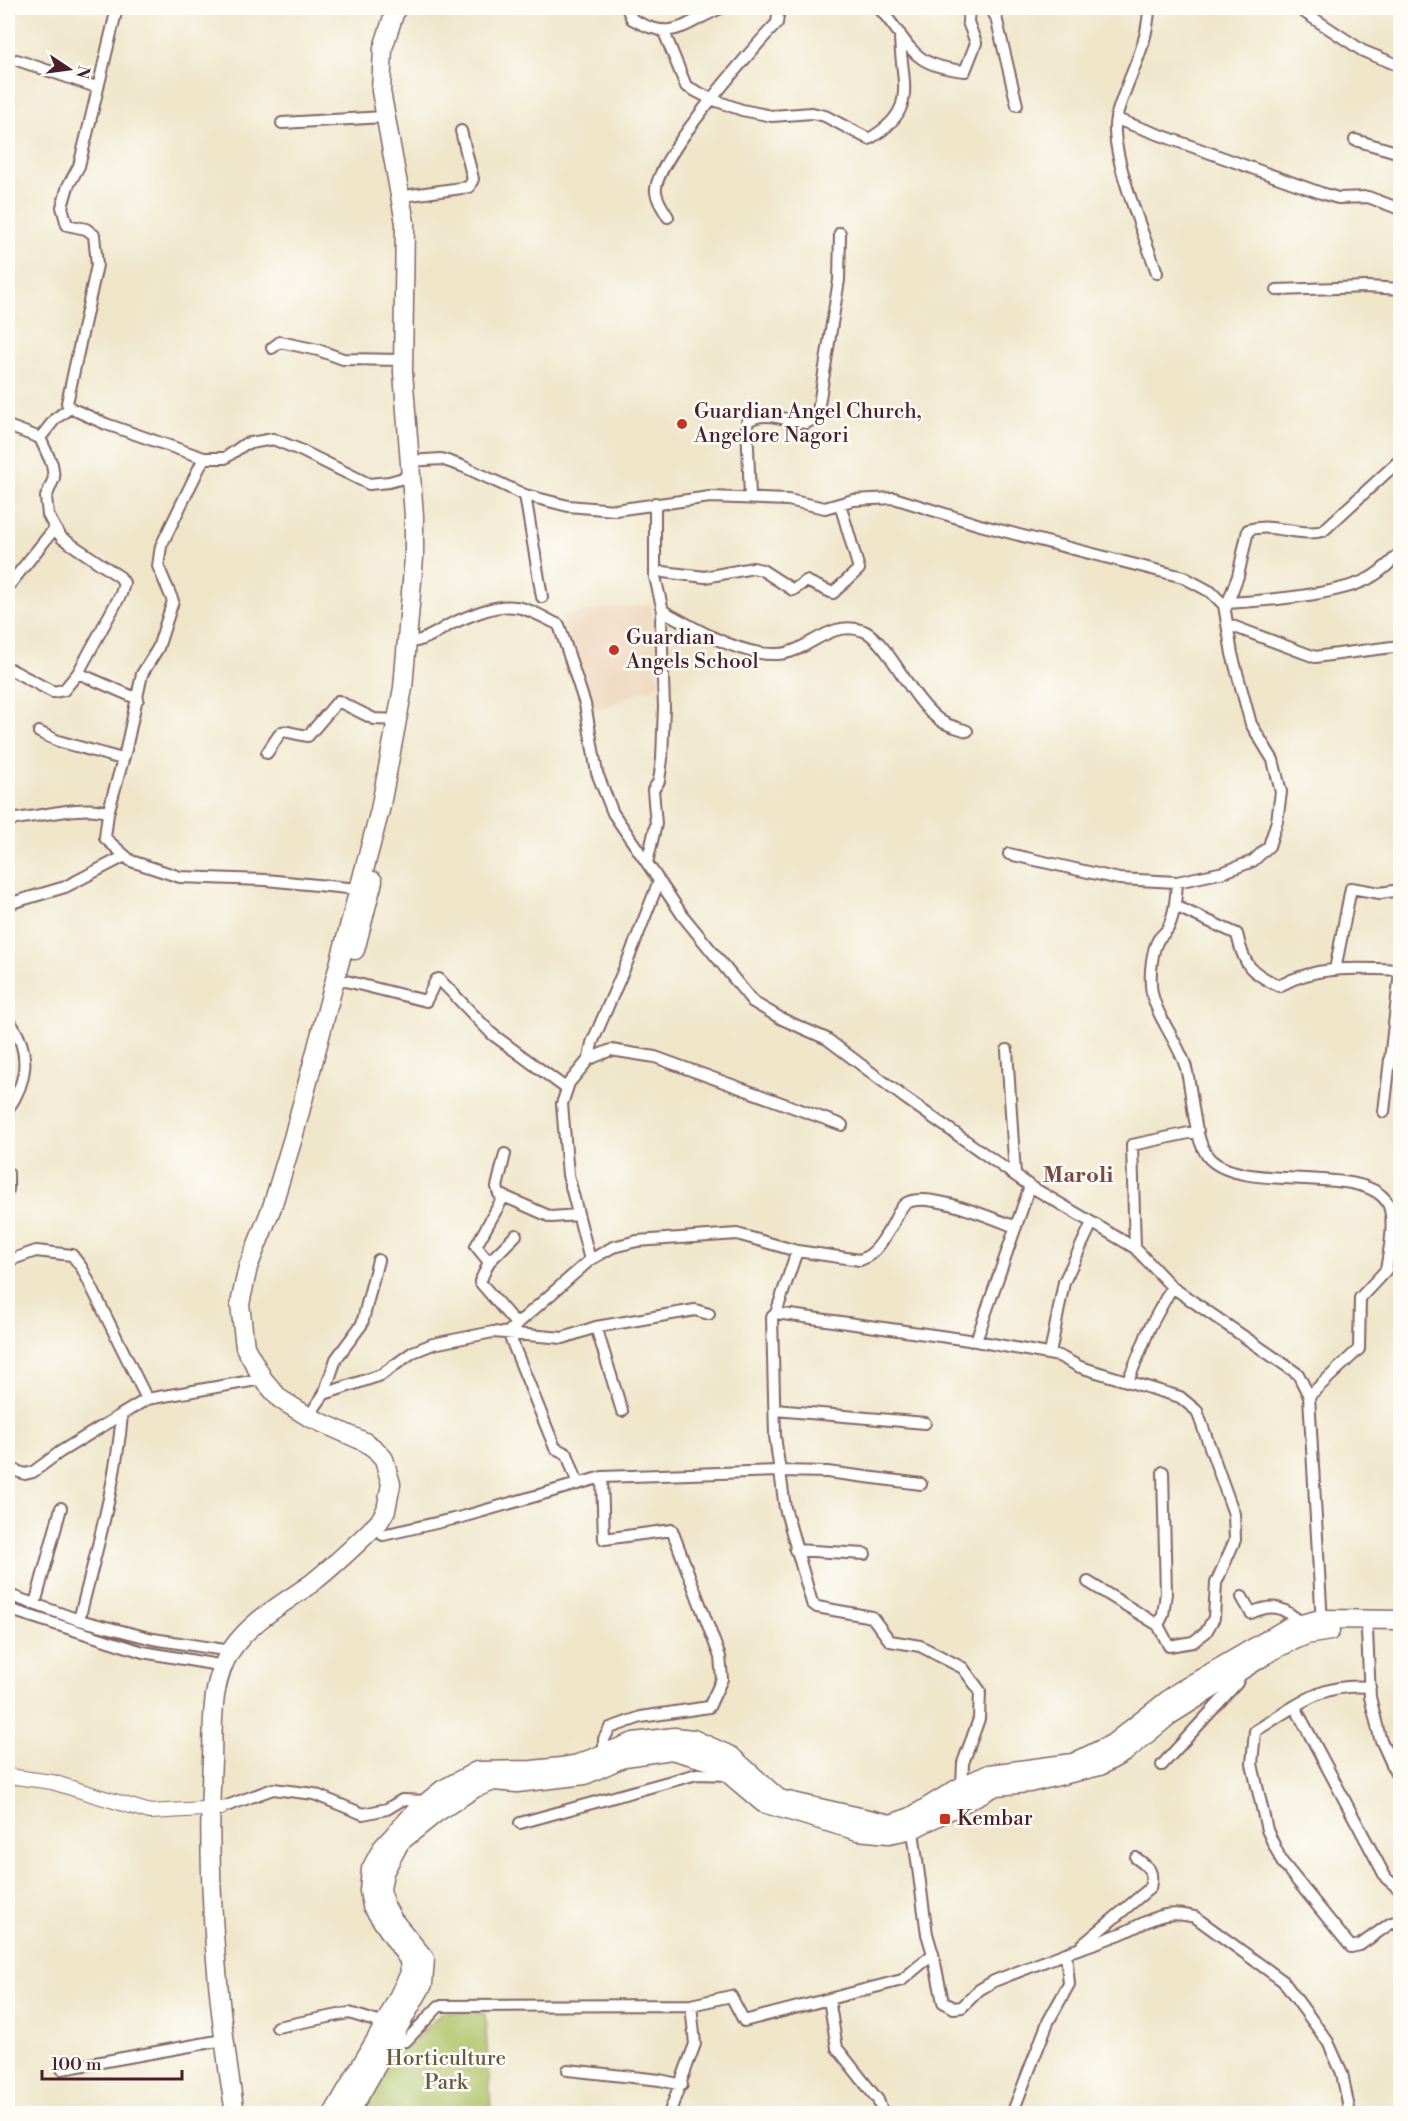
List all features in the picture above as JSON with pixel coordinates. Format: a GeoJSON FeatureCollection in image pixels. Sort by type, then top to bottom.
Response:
{"type":"FeatureCollection","features":[{"type":"Feature","properties":{"kind":"highway"},"geometry":{"type":"LineString","coordinates":[[247,2114],[227,1973],[215,1808],[225,1709],[235,1668],[258,1635],[382,1535],[397,1514],[403,1484],[394,1454],[383,1440],[319,1401],[288,1390],[264,1359],[256,1343],[252,1305],[256,1279],[293,1177],[346,981],[392,804],[408,722],[424,553],[403,360],[405,223],[381,91],[383,48],[396,8]]}},
{"type":"Feature","properties":{"kind":"highway"},"geometry":{"type":"LineString","coordinates":[[235,2114],[223,2040],[216,1974],[213,1708],[227,1658],[250,1626],[344,1564],[379,1522],[386,1510],[391,1484],[384,1459],[375,1449],[309,1417],[280,1399],[263,1379],[245,1347],[241,1326],[243,1287],[281,1179],[380,810],[398,720],[414,557],[414,349],[417,249],[411,195],[391,90],[393,49],[406,8]]}},
{"type":"Feature","properties":{"kind":"highway"},"geometry":{"type":"LineString","coordinates":[[349,2114],[423,1984],[425,1959],[393,1920],[384,1904],[381,1889],[384,1872],[400,1842],[436,1813],[475,1788],[494,1781],[517,1783],[585,1775],[625,1757],[671,1750],[715,1762],[764,1803],[858,1832],[889,1834],[996,1786],[1029,1783],[1100,1766],[1125,1752],[1170,1715],[1275,1649],[1322,1625],[1401,1620]]}},
{"type":"Feature","properties":{"kind":"highway"},"geometry":{"type":"LineString","coordinates":[[333,2114],[386,2024],[410,1973],[409,1960],[372,1906],[369,1891],[372,1869],[394,1833],[428,1801],[442,1790],[477,1771],[561,1767],[578,1764],[634,1742],[674,1737],[693,1739],[731,1756],[779,1798],[883,1823],[912,1823],[962,1786],[989,1774],[1073,1763],[1112,1744],[1178,1692],[1289,1626],[1302,1623],[1401,1633]]}},
{"type":"Feature","properties":{"kind":"street"},"geometry":{"type":"LineString","coordinates":[[117,8],[96,87],[79,166],[68,186],[62,207],[68,225],[94,235],[97,244],[97,265],[67,403],[70,408],[106,424],[204,458],[225,458],[245,444],[273,439],[369,484],[389,482],[413,466],[441,459],[462,466],[525,495],[568,506],[615,510],[710,497],[750,497],[825,508],[853,500],[894,498],[980,525],[1183,577],[1210,592],[1226,606],[1285,598],[1360,583],[1381,571],[1401,553]]}},
{"type":"Feature","properties":{"kind":"street"},"geometry":{"type":"LineString","coordinates":[[627,8],[632,19],[646,27],[664,32],[680,30],[721,8]]}},
{"type":"Feature","properties":{"kind":"street"},"geometry":{"type":"LineString","coordinates":[[668,217],[656,192],[660,174],[711,99],[752,49],[777,23],[779,8]]}},
{"type":"Feature","properties":{"kind":"street"},"geometry":{"type":"LineString","coordinates":[[879,8],[920,59],[944,69],[965,71],[976,43],[968,22],[969,8]]}},
{"type":"Feature","properties":{"kind":"street"},"geometry":{"type":"LineString","coordinates":[[990,8],[996,17],[1017,105]]}},
{"type":"Feature","properties":{"kind":"street"},"geometry":{"type":"LineString","coordinates":[[1149,8],[1148,27],[1116,119],[1115,147],[1157,273]]}},
{"type":"Feature","properties":{"kind":"street"},"geometry":{"type":"LineString","coordinates":[[1298,8],[1363,51],[1401,66]]}},
{"type":"Feature","properties":{"kind":"street"},"geometry":{"type":"LineString","coordinates":[[664,32],[686,86],[711,99],[742,110],[772,116],[812,113],[825,116],[869,139],[883,130],[902,107],[906,88],[900,62],[900,34]]}},
{"type":"Feature","properties":{"kind":"street"},"geometry":{"type":"LineString","coordinates":[[17,60],[96,87]]}},
{"type":"Feature","properties":{"kind":"street"},"geometry":{"type":"LineString","coordinates":[[282,123],[384,117]]}},
{"type":"Feature","properties":{"kind":"street"},"geometry":{"type":"LineString","coordinates":[[1116,119],[1321,193],[1338,198],[1368,197],[1401,209]]}},
{"type":"Feature","properties":{"kind":"street"},"geometry":{"type":"LineString","coordinates":[[411,195],[469,187],[473,179],[461,131]]}},
{"type":"Feature","properties":{"kind":"street"},"geometry":{"type":"LineString","coordinates":[[1355,140],[1401,153]]}},
{"type":"Feature","properties":{"kind":"street"},"geometry":{"type":"LineString","coordinates":[[750,497],[747,422],[754,416],[765,415],[806,423],[817,417],[839,280],[840,233]]}},
{"type":"Feature","properties":{"kind":"street"},"geometry":{"type":"LineString","coordinates":[[1277,290],[1367,287],[1401,289]]}},
{"type":"Feature","properties":{"kind":"street"},"geometry":{"type":"LineString","coordinates":[[272,348],[280,342],[318,350],[343,359],[403,360]]}},
{"type":"Feature","properties":{"kind":"street"},"geometry":{"type":"LineString","coordinates":[[40,438],[55,419],[70,408]]}},
{"type":"Feature","properties":{"kind":"street"},"geometry":{"type":"LineString","coordinates":[[8,426],[40,438],[52,464],[54,478],[46,497],[48,515],[62,538],[120,577],[124,583],[121,594],[78,673],[60,693],[53,692],[8,668]]}},
{"type":"Feature","properties":{"kind":"street"},"geometry":{"type":"LineString","coordinates":[[204,458],[161,546],[158,566],[173,601],[158,648],[142,674],[138,699],[108,813],[105,838],[125,856],[180,877],[266,880],[358,889]]}},
{"type":"Feature","properties":{"kind":"street"},"geometry":{"type":"LineString","coordinates":[[1009,854],[1119,879],[1177,882],[1224,872],[1253,861],[1269,846],[1277,821],[1281,792],[1273,760],[1251,724],[1234,664],[1227,624],[1226,606],[1238,576],[1248,530],[1260,526],[1310,534],[1323,531],[1401,460]]}},
{"type":"Feature","properties":{"kind":"street"},"geometry":{"type":"LineString","coordinates":[[525,495],[542,597]]}},
{"type":"Feature","properties":{"kind":"street"},"geometry":{"type":"LineString","coordinates":[[647,863],[656,824],[653,790],[659,781],[662,759],[664,707],[661,620],[663,611],[655,577],[655,503]]}},
{"type":"Feature","properties":{"kind":"street"},"geometry":{"type":"LineString","coordinates":[[663,572],[705,577],[753,568],[762,570],[793,590],[806,582],[833,593],[859,569],[840,504]]}},
{"type":"Feature","properties":{"kind":"street"},"geometry":{"type":"LineString","coordinates":[[10,584],[55,528]]}},
{"type":"Feature","properties":{"kind":"street"},"geometry":{"type":"LineString","coordinates":[[417,640],[427,639],[457,622],[498,608],[515,607],[559,625],[585,704],[597,773],[613,813],[683,916],[753,1002],[782,1019],[827,1039],[905,1098],[1030,1186],[1135,1248],[1172,1287],[1298,1374],[1309,1396],[1322,1625]]}},
{"type":"Feature","properties":{"kind":"street"},"geometry":{"type":"LineString","coordinates":[[663,611],[743,648],[780,654],[844,627],[865,632],[881,644],[919,701],[942,723],[967,731]]}},
{"type":"Feature","properties":{"kind":"street"},"geometry":{"type":"LineString","coordinates":[[1227,624],[1314,657],[1401,646]]}},
{"type":"Feature","properties":{"kind":"street"},"geometry":{"type":"LineString","coordinates":[[78,673],[138,699]]}},
{"type":"Feature","properties":{"kind":"street"},"geometry":{"type":"LineString","coordinates":[[267,753],[280,730],[285,729],[308,736],[338,700],[374,719],[398,720]]}},
{"type":"Feature","properties":{"kind":"street"},"geometry":{"type":"LineString","coordinates":[[39,732],[58,741],[122,759]]}},
{"type":"Feature","properties":{"kind":"street"},"geometry":{"type":"LineString","coordinates":[[8,820],[83,808],[99,808],[108,813]]}},
{"type":"Feature","properties":{"kind":"street"},"geometry":{"type":"LineString","coordinates":[[8,904],[65,887],[125,856]]}},
{"type":"Feature","properties":{"kind":"street"},"geometry":{"type":"LineString","coordinates":[[589,1059],[592,1043],[659,880]]}},
{"type":"Feature","properties":{"kind":"street"},"geometry":{"type":"LineString","coordinates":[[1177,882],[1175,906],[1168,930],[1160,937],[1154,948],[1150,986],[1173,1041],[1184,1058],[1192,1087],[1200,1146],[1210,1160],[1221,1166],[1281,1180],[1318,1179],[1362,1186],[1382,1196],[1389,1207],[1386,1270],[1360,1298],[1359,1349],[1309,1396]]}},
{"type":"Feature","properties":{"kind":"street"},"geometry":{"type":"LineString","coordinates":[[1335,970],[1351,888],[1380,893],[1401,890]]}},
{"type":"Feature","properties":{"kind":"street"},"geometry":{"type":"LineString","coordinates":[[1175,906],[1237,934],[1241,954],[1249,969],[1279,986],[1319,971],[1401,971],[1384,1112]]}},
{"type":"Feature","properties":{"kind":"street"},"geometry":{"type":"LineString","coordinates":[[346,981],[426,1001],[436,980],[439,979],[492,1034],[567,1089]]}},
{"type":"Feature","properties":{"kind":"street"},"geometry":{"type":"LineString","coordinates":[[8,1024],[12,1025],[22,1040],[26,1056],[16,1097],[8,1109]]}},
{"type":"Feature","properties":{"kind":"street"},"geometry":{"type":"LineString","coordinates":[[590,1260],[578,1215],[563,1136],[562,1104],[576,1073],[589,1059],[611,1050],[655,1057],[842,1125]]}},
{"type":"Feature","properties":{"kind":"street"},"geometry":{"type":"LineString","coordinates":[[1006,1050],[1015,1175]]}},
{"type":"Feature","properties":{"kind":"street"},"geometry":{"type":"LineString","coordinates":[[1135,1248],[1132,1145],[1198,1131]]}},
{"type":"Feature","properties":{"kind":"street"},"geometry":{"type":"LineString","coordinates":[[505,1154],[496,1187],[504,1196],[551,1217],[578,1215]]}},
{"type":"Feature","properties":{"kind":"street"},"geometry":{"type":"LineString","coordinates":[[8,1173],[8,1190]]}},
{"type":"Feature","properties":{"kind":"street"},"geometry":{"type":"LineString","coordinates":[[976,1341],[1030,1186]]}},
{"type":"Feature","properties":{"kind":"street"},"geometry":{"type":"LineString","coordinates":[[489,1262],[476,1246],[504,1196]]}},
{"type":"Feature","properties":{"kind":"street"},"geometry":{"type":"LineString","coordinates":[[508,1332],[590,1260],[613,1247],[637,1241],[737,1234],[797,1251],[860,1260],[868,1257],[884,1240],[904,1204],[916,1199],[947,1204],[1016,1227]]}},
{"type":"Feature","properties":{"kind":"street"},"geometry":{"type":"LineString","coordinates":[[1050,1354],[1064,1282],[1092,1223]]}},
{"type":"Feature","properties":{"kind":"street"},"geometry":{"type":"LineString","coordinates":[[516,1235],[489,1262],[480,1282],[517,1324]]}},
{"type":"Feature","properties":{"kind":"street"},"geometry":{"type":"LineString","coordinates":[[8,1257],[10,1260],[36,1251],[72,1255],[82,1268],[147,1399]]}},
{"type":"Feature","properties":{"kind":"street"},"geometry":{"type":"LineString","coordinates":[[797,1251],[776,1312],[772,1317],[779,1471],[784,1508],[795,1550],[812,1603],[818,1608],[872,1617],[890,1641],[920,1646],[963,1668],[980,1691],[979,1719],[963,1763],[962,1786]]}},
{"type":"Feature","properties":{"kind":"street"},"geometry":{"type":"LineString","coordinates":[[319,1401],[336,1359],[362,1324],[378,1260]]}},
{"type":"Feature","properties":{"kind":"street"},"geometry":{"type":"LineString","coordinates":[[1128,1381],[1150,1327],[1172,1287]]}},
{"type":"Feature","properties":{"kind":"street"},"geometry":{"type":"LineString","coordinates":[[319,1401],[381,1375],[413,1352],[434,1344],[508,1332],[563,1338],[596,1327],[695,1310],[709,1314]]}},
{"type":"Feature","properties":{"kind":"street"},"geometry":{"type":"LineString","coordinates":[[776,1312],[1050,1354],[1180,1397],[1197,1411],[1234,1514],[1234,1540],[1216,1583],[1214,1618],[1206,1632],[1193,1642],[1169,1646],[1158,1625],[1088,1582]]}},
{"type":"Feature","properties":{"kind":"street"},"geometry":{"type":"LineString","coordinates":[[596,1327],[622,1411]]}},
{"type":"Feature","properties":{"kind":"street"},"geometry":{"type":"LineString","coordinates":[[508,1332],[555,1448],[567,1454],[578,1484]]}},
{"type":"Feature","properties":{"kind":"street"},"geometry":{"type":"LineString","coordinates":[[8,1468],[25,1474],[33,1472],[60,1452],[147,1399],[263,1379]]}},
{"type":"Feature","properties":{"kind":"street"},"geometry":{"type":"LineString","coordinates":[[775,1410],[925,1423]]}},
{"type":"Feature","properties":{"kind":"street"},"geometry":{"type":"LineString","coordinates":[[79,1620],[103,1526],[119,1446],[122,1415]]}},
{"type":"Feature","properties":{"kind":"street"},"geometry":{"type":"LineString","coordinates":[[382,1535],[462,1517],[602,1477],[779,1471],[828,1472],[921,1484]]}},
{"type":"Feature","properties":{"kind":"street"},"geometry":{"type":"LineString","coordinates":[[1158,1625],[1163,1615],[1166,1593],[1163,1472]]}},
{"type":"Feature","properties":{"kind":"street"},"geometry":{"type":"LineString","coordinates":[[602,1477],[604,1539],[672,1530],[720,1658],[722,1679],[709,1707],[641,1717],[610,1728],[604,1739],[604,1753]]}},
{"type":"Feature","properties":{"kind":"street"},"geometry":{"type":"LineString","coordinates":[[34,1604],[61,1508]]}},
{"type":"Feature","properties":{"kind":"street"},"geometry":{"type":"LineString","coordinates":[[795,1550],[865,1554]]}},
{"type":"Feature","properties":{"kind":"street"},"geometry":{"type":"LineString","coordinates":[[9,1595],[79,1620],[227,1658]]}},
{"type":"Feature","properties":{"kind":"street"},"geometry":{"type":"LineString","coordinates":[[1242,1597],[1251,1613],[1265,1607],[1284,1609],[1302,1623]]}},
{"type":"Feature","properties":{"kind":"street"},"geometry":{"type":"LineString","coordinates":[[8,1609],[143,1652],[227,1658]]}},
{"type":"Feature","properties":{"kind":"street"},"geometry":{"type":"LineString","coordinates":[[1367,1631],[1370,1687],[1380,1738],[1401,1782]]}},
{"type":"Feature","properties":{"kind":"street"},"geometry":{"type":"LineString","coordinates":[[1162,1765],[1237,1683],[1242,1670]]}},
{"type":"Feature","properties":{"kind":"street"},"geometry":{"type":"LineString","coordinates":[[1370,1687],[1332,1687],[1313,1694],[1255,1731],[1252,1764],[1267,1830],[1282,1862],[1351,1947],[1360,1945],[1391,1923],[1395,1922],[1401,1927]]}},
{"type":"Feature","properties":{"kind":"street"},"geometry":{"type":"LineString","coordinates":[[1295,1707],[1386,1878],[1401,1890]]}},
{"type":"Feature","properties":{"kind":"street"},"geometry":{"type":"LineString","coordinates":[[520,1823],[697,1774],[731,1775]]}},
{"type":"Feature","properties":{"kind":"street"},"geometry":{"type":"LineString","coordinates":[[8,1776],[52,1782],[150,1812],[215,1808],[273,1789],[314,1794],[363,1814],[387,1809],[402,1800],[428,1801]]}},
{"type":"Feature","properties":{"kind":"street"},"geometry":{"type":"LineString","coordinates":[[912,1823],[927,1934],[943,2002],[954,2008],[962,2007],[970,2002],[979,1990],[993,1981],[1165,1913],[1180,1913],[1194,1917],[1283,1981],[1328,2042],[1342,2073],[1350,2114]]}},
{"type":"Feature","properties":{"kind":"street"},"geometry":{"type":"LineString","coordinates":[[1012,2114],[1048,2022],[1069,1984],[1072,1951],[1150,1888],[1153,1875],[1151,1869],[1136,1858]]}},
{"type":"Feature","properties":{"kind":"street"},"geometry":{"type":"LineString","coordinates":[[389,2043],[406,2041],[439,2006],[692,2005],[730,1996],[744,2020],[902,1980],[933,1954]]}},
{"type":"Feature","properties":{"kind":"street"},"geometry":{"type":"LineString","coordinates":[[829,1999],[837,2048],[878,2100],[883,2114]]}},
{"type":"Feature","properties":{"kind":"street"},"geometry":{"type":"LineString","coordinates":[[669,2114],[696,2044],[692,2005]]}},
{"type":"Feature","properties":{"kind":"street"},"geometry":{"type":"LineString","coordinates":[[277,2027],[348,2013],[386,2024]]}},
{"type":"Feature","properties":{"kind":"street"},"geometry":{"type":"LineString","coordinates":[[62,2069],[223,2040]]}},
{"type":"Feature","properties":{"kind":"street"},"geometry":{"type":"LineString","coordinates":[[568,2070],[660,2080],[682,2085]]}},
{"type":"Feature","properties":{"kind":"shaded area","name":"Guardian Angels School"},"geometry":{"type":"Polygon","coordinates":[[[652,604],[659,685],[594,711],[561,615],[652,604]]]}},
{"type":"Feature","properties":{"kind":"green space","name":"Horticulture Park"},"geometry":{"type":"Polygon","coordinates":[[[442,2012],[485,2013],[491,2113],[353,2114],[393,2046],[410,2045],[442,2012]]]}},
{"type":"Feature","properties":{"kind":"place","name":"Guardian Angel Church, Angelore Nagori"},"geometry":{"type":"Point","coordinates":[682,424]}},
{"type":"Feature","properties":{"kind":"place","name":"Guardian Angels School"},"geometry":{"type":"Point","coordinates":[614,650]}},
{"type":"Feature","properties":{"kind":"place","name":"Kembar"},"geometry":{"type":"Point","coordinates":[945,1819]}},
{"type":"Feature","properties":{"kind":"district","name":"Maroli"},"geometry":{"type":"Point","coordinates":[1078,1175]}}]}
